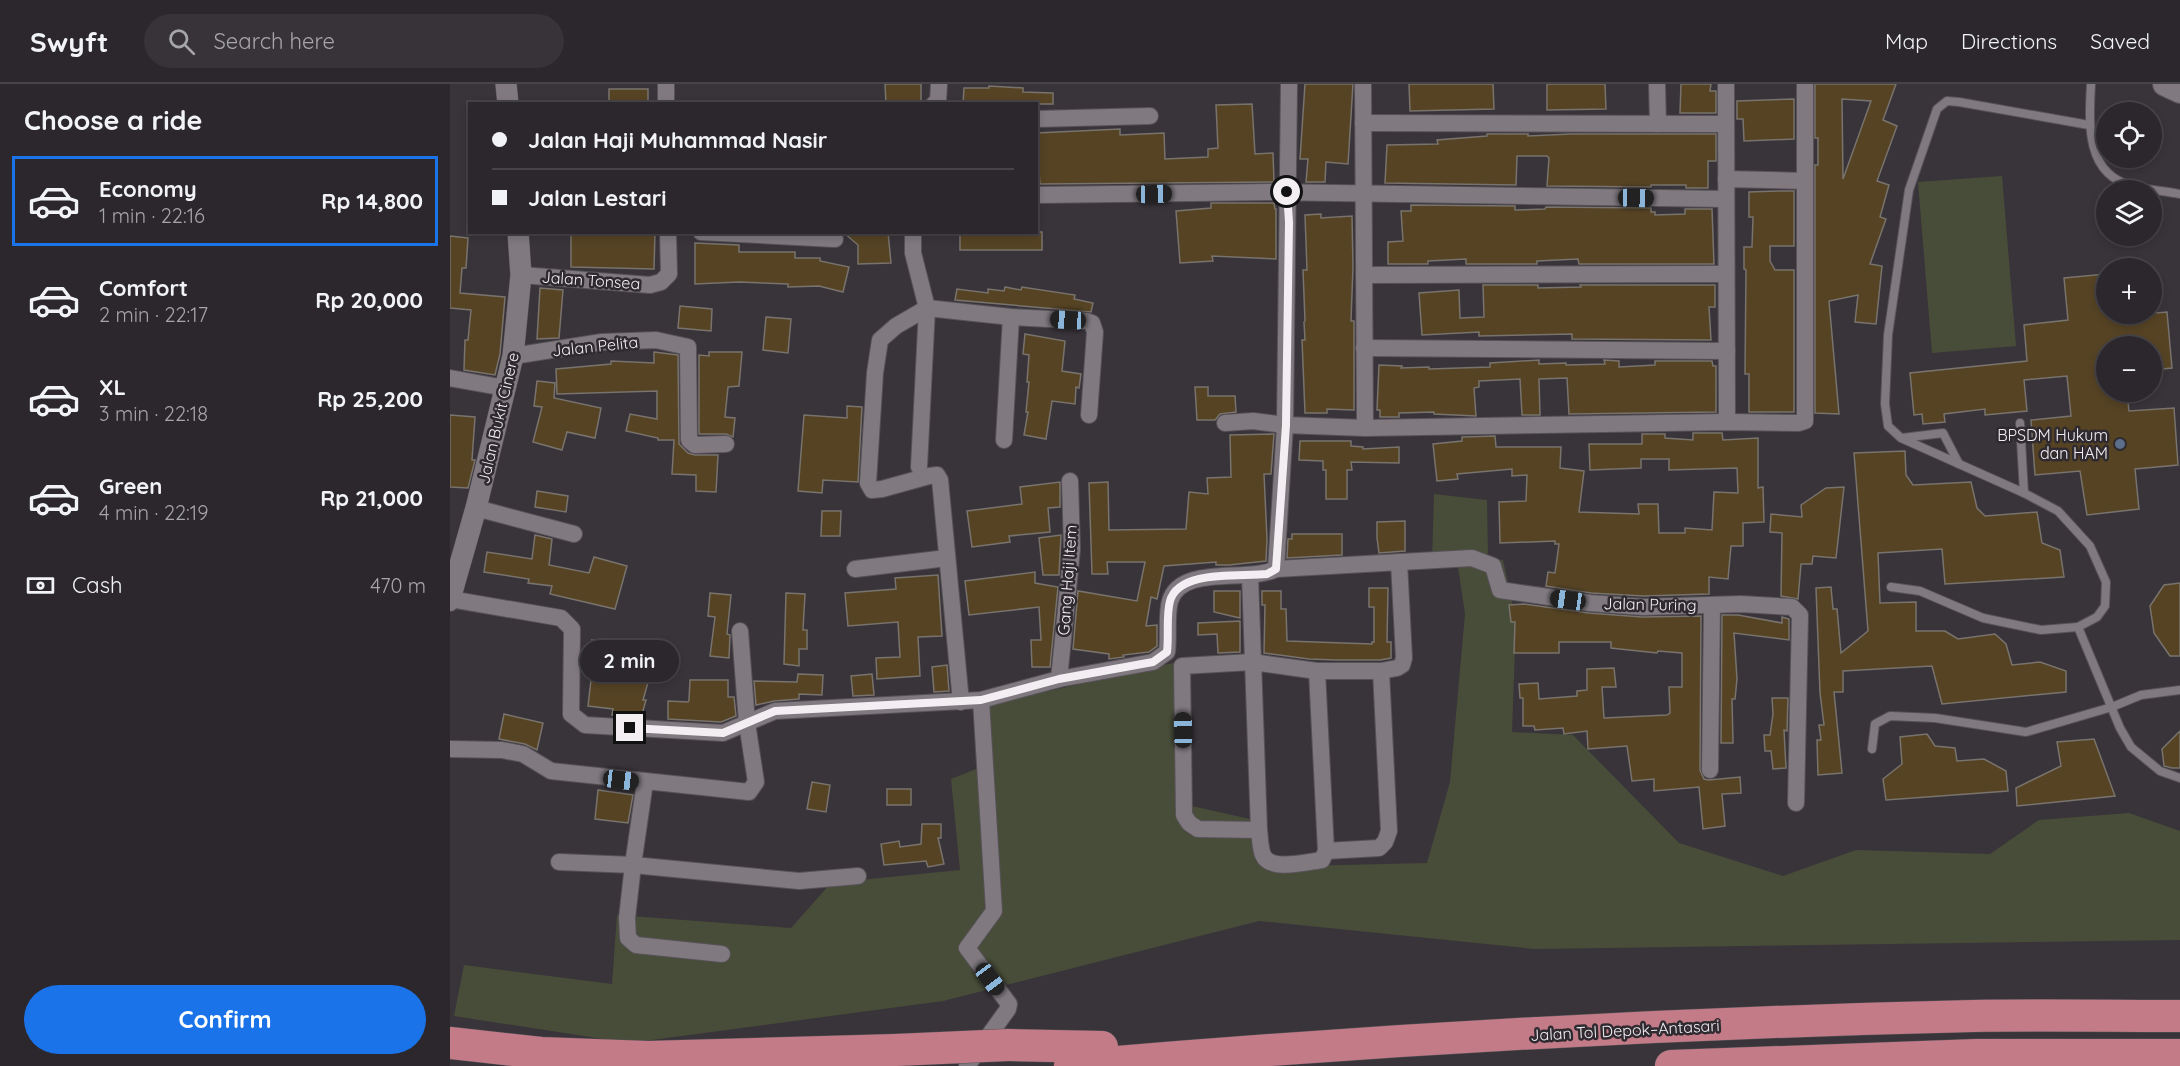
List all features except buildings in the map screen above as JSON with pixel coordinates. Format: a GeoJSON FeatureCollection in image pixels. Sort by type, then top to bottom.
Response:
{"type":"FeatureCollection","features":[{"type":"Feature","properties":{"kind":"highway","name":"Jalan Tol Depok–Antasari"},"geometry":{"type":"LineString","coordinates":[[1070,1066],[1250,1050],[1636,1029],[1951,1017],[2180,1016]]}},
{"type":"Feature","properties":{"kind":"highway"},"geometry":{"type":"LineString","coordinates":[[450,1043],[541,1053],[648,1057],[1008,1046],[1250,1050]]}},
{"type":"Feature","properties":{"kind":"highway"},"geometry":{"type":"LineString","coordinates":[[1671,1066],[1977,1055],[2180,1055]]}},
{"type":"Feature","properties":{"kind":"main road"},"geometry":{"type":"LineString","coordinates":[[2165,84],[2180,91]]}},
{"type":"Feature","properties":{"kind":"street"},"geometry":{"type":"LineString","coordinates":[[506,84],[508,102]]}},
{"type":"Feature","properties":{"kind":"street"},"geometry":{"type":"LineString","coordinates":[[666,84],[666,102]]}},
{"type":"Feature","properties":{"kind":"street"},"geometry":{"type":"LineString","coordinates":[[1276,569],[1286,425],[1289,84]]}},
{"type":"Feature","properties":{"kind":"street"},"geometry":{"type":"LineString","coordinates":[[1364,84],[1365,428]]}},
{"type":"Feature","properties":{"kind":"street"},"geometry":{"type":"LineString","coordinates":[[1657,84],[1658,124]]}},
{"type":"Feature","properties":{"kind":"street"},"geometry":{"type":"LineString","coordinates":[[1726,84],[1727,422]]}},
{"type":"Feature","properties":{"kind":"street"},"geometry":{"type":"LineString","coordinates":[[1225,423],[1253,421],[1286,425],[1365,428],[1727,422],[1799,423],[1805,421],[1805,84]]}},
{"type":"Feature","properties":{"kind":"street"},"geometry":{"type":"LineString","coordinates":[[1038,119],[1150,116]]}},
{"type":"Feature","properties":{"kind":"street"},"geometry":{"type":"LineString","coordinates":[[1363,123],[1726,124]]}},
{"type":"Feature","properties":{"kind":"street"},"geometry":{"type":"LineString","coordinates":[[1726,179],[1805,181]]}},
{"type":"Feature","properties":{"kind":"street"},"geometry":{"type":"LineString","coordinates":[[1038,195],[1287,192],[1726,199]]}},
{"type":"Feature","properties":{"kind":"street","name":"Jalan Bukit Cinere"},"geometry":{"type":"LineString","coordinates":[[450,600],[476,508],[513,356],[521,275],[518,234]]}},
{"type":"Feature","properties":{"kind":"street","name":"Jalan Tonsea"},"geometry":{"type":"LineString","coordinates":[[521,275],[650,285],[661,282],[669,274],[668,234]]}},
{"type":"Feature","properties":{"kind":"street"},"geometry":{"type":"LineString","coordinates":[[739,234],[835,239]]}},
{"type":"Feature","properties":{"kind":"street"},"geometry":{"type":"LineString","coordinates":[[913,234],[913,253],[927,308],[919,467]]}},
{"type":"Feature","properties":{"kind":"street"},"geometry":{"type":"LineString","coordinates":[[1364,275],[1726,274]]}},
{"type":"Feature","properties":{"kind":"street"},"geometry":{"type":"LineString","coordinates":[[961,702],[940,480],[937,475],[872,490],[868,483],[875,373],[880,340],[896,326],[927,308],[1092,323],[1095,332],[1089,415]]}},
{"type":"Feature","properties":{"kind":"street"},"geometry":{"type":"LineString","coordinates":[[1004,440],[1011,317]]}},
{"type":"Feature","properties":{"kind":"street","name":"Jalan Pelita"},"geometry":{"type":"LineString","coordinates":[[513,356],[602,342],[656,340],[688,347],[689,440],[695,445],[726,444]]}},
{"type":"Feature","properties":{"kind":"street"},"geometry":{"type":"LineString","coordinates":[[1364,348],[1727,351]]}},
{"type":"Feature","properties":{"kind":"street"},"geometry":{"type":"LineString","coordinates":[[450,378],[505,388]]}},
{"type":"Feature","properties":{"kind":"street","name":"Gang Haji Item"},"geometry":{"type":"LineString","coordinates":[[1059,679],[1072,549],[1070,481]]}},
{"type":"Feature","properties":{"kind":"street"},"geometry":{"type":"LineString","coordinates":[[476,508],[574,534]]}},
{"type":"Feature","properties":{"kind":"street"},"geometry":{"type":"LineString","coordinates":[[855,569],[947,558]]}},
{"type":"Feature","properties":{"kind":"street","name":"Jalan Puring"},"geometry":{"type":"LineString","coordinates":[[1059,679],[1153,662],[1167,652],[1170,602],[1175,590],[1185,583],[1202,578],[1267,574],[1276,569],[1472,558],[1493,566],[1500,590],[1643,607],[1741,604],[1792,608],[1800,615],[1796,803]]}},
{"type":"Feature","properties":{"kind":"street"},"geometry":{"type":"LineString","coordinates":[[1260,830],[1198,829],[1189,823],[1184,815],[1182,666],[1252,662],[1317,671],[1381,671],[1397,668],[1402,665],[1404,658],[1399,562]]}},
{"type":"Feature","properties":{"kind":"street"},"geometry":{"type":"LineString","coordinates":[[1250,576],[1260,830],[1263,854],[1269,862],[1283,865],[1322,860],[1326,851],[1317,671]]}},
{"type":"Feature","properties":{"kind":"street"},"geometry":{"type":"LineString","coordinates":[[450,600],[561,618],[572,629],[571,714],[585,725],[723,733],[775,711],[981,700],[1059,679]]}},
{"type":"Feature","properties":{"kind":"street"},"geometry":{"type":"LineString","coordinates":[[1710,770],[1712,605]]}},
{"type":"Feature","properties":{"kind":"street"},"geometry":{"type":"LineString","coordinates":[[450,749],[502,750],[523,754],[551,771],[750,792],[756,782],[747,723],[740,631]]}},
{"type":"Feature","properties":{"kind":"street"},"geometry":{"type":"LineString","coordinates":[[1326,851],[1379,848],[1385,842],[1389,831],[1381,671]]}},
{"type":"Feature","properties":{"kind":"street"},"geometry":{"type":"LineString","coordinates":[[967,1066],[1008,1009],[1009,1004],[967,948],[994,911],[981,700]]}},
{"type":"Feature","properties":{"kind":"street"},"geometry":{"type":"LineString","coordinates":[[645,782],[627,918],[628,938],[636,945],[722,954]]}},
{"type":"Feature","properties":{"kind":"street"},"geometry":{"type":"LineString","coordinates":[[559,862],[633,865],[799,881],[858,876]]}},
{"type":"Feature","properties":{"kind":"lane"},"geometry":{"type":"LineString","coordinates":[[2091,84],[2089,125],[2096,158],[2116,179],[2132,186],[2180,194]]}},
{"type":"Feature","properties":{"kind":"lane"},"geometry":{"type":"LineString","coordinates":[[1892,587],[1920,591],[1983,618],[2041,630],[2078,627],[2097,617],[2105,606],[2106,582],[2090,546],[2058,511],[2024,493],[1901,438],[1888,426],[1885,404],[1888,335],[1909,190],[1937,109],[1947,101],[1959,102],[2089,125]]}},
{"type":"Feature","properties":{"kind":"lane"},"geometry":{"type":"LineString","coordinates":[[2019,423],[2024,493]]}},
{"type":"Feature","properties":{"kind":"lane"},"geometry":{"type":"LineString","coordinates":[[1901,438],[1943,434],[1959,464]]}},
{"type":"Feature","properties":{"kind":"lane"},"geometry":{"type":"LineString","coordinates":[[2078,627],[2120,728],[2132,747],[2160,771],[2180,778]]}},
{"type":"Feature","properties":{"kind":"lane"},"geometry":{"type":"LineString","coordinates":[[1872,749],[1875,724],[1890,716],[1935,718],[2026,732],[2112,707],[2141,695],[2180,690]]}},
{"type":"Feature","properties":{"kind":"green space"},"geometry":{"type":"Polygon","coordinates":[[[2002,176],[2016,346],[1932,353],[1918,182],[2002,176]]]}},
{"type":"Feature","properties":{"kind":"green space"},"geometry":{"type":"Polygon","coordinates":[[[1434,494],[1487,500],[1488,559],[1503,560],[1516,620],[1512,732],[1573,735],[1679,843],[1783,876],[1856,850],[1990,854],[2039,820],[2129,813],[2180,831],[2180,940],[1535,949],[1259,921],[943,1001],[629,1043],[454,1016],[464,965],[612,984],[617,915],[791,928],[831,883],[960,870],[951,779],[986,765],[987,705],[1182,661],[1183,804],[1263,822],[1263,867],[1427,863],[1450,782],[1465,614],[1457,560],[1432,562],[1434,494]]]}},
{"type":"Feature","properties":{"kind":"place","name":"BPSDM Hukum dan HAM"},"geometry":{"type":"Point","coordinates":[2120,444]}},
{"type":"Feature","properties":{"kind":"route"},"geometry":{"type":"LineString","coordinates":[[630,728],[723,733],[775,711],[981,700],[1059,679],[1153,662],[1167,652],[1170,602],[1175,590],[1185,583],[1202,578],[1267,574],[1276,569],[1286,425],[1289,222],[1287,192]]}}]}
